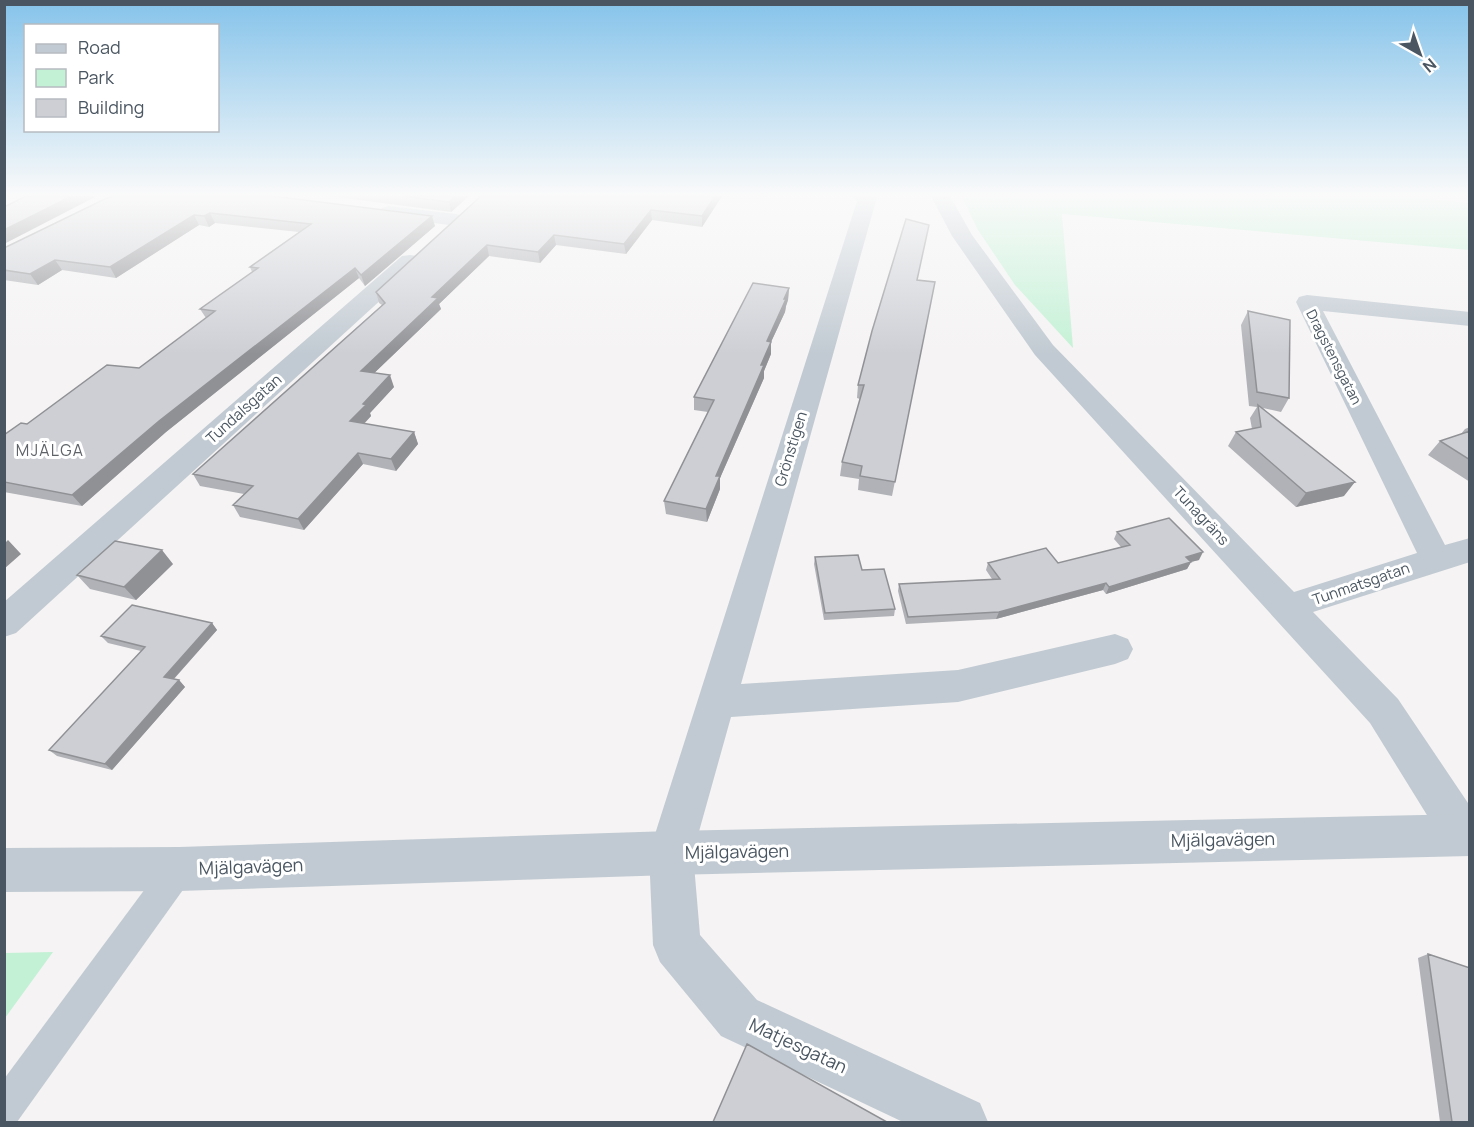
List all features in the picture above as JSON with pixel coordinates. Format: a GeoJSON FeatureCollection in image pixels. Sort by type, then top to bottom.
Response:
{"type":"FeatureCollection","features":[{"type":"Feature","properties":{"kind":"street","name":"Tundalsgatan"},"geometry":{"type":"LineString","coordinates":[[4,623],[424,249]]}},
{"type":"Feature","properties":{"kind":"street","name":"Grönstigen"},"geometry":{"type":"LineString","coordinates":[[671,853],[848,249]]}},
{"type":"Feature","properties":{"kind":"street","name":"Tunagräns"},"geometry":{"type":"LineString","coordinates":[[971,249],[1044,350],[1384,711],[1466,835]]}},
{"type":"Feature","properties":{"kind":"street","name":"Dragstensgatan"},"geometry":{"type":"LineString","coordinates":[[1436,559],[1306,302],[1470,319]]}},
{"type":"Feature","properties":{"kind":"street","name":"Tunmatsgatan"},"geometry":{"type":"LineString","coordinates":[[1286,609],[1436,559],[1470,550]]}},
{"type":"Feature","properties":{"kind":"street"},"geometry":{"type":"LineString","coordinates":[[1436,559],[1470,568]]}},
{"type":"Feature","properties":{"kind":"street"},"geometry":{"type":"LineString","coordinates":[[715,702],[958,686],[1115,649]]}},
{"type":"Feature","properties":{"kind":"street","name":"Mjälgavägen"},"geometry":{"type":"LineString","coordinates":[[4,870],[179,869],[671,853],[1466,835]]}},
{"type":"Feature","properties":{"kind":"street","name":"Matjesgatan"},"geometry":{"type":"LineString","coordinates":[[671,853],[677,945],[739,1018],[961,1122]]}},
{"type":"Feature","properties":{"kind":"lane"},"geometry":{"type":"LineString","coordinates":[[4,1110],[179,869]]}},
{"type":"Feature","properties":{"kind":"green space"},"geometry":{"type":"Polygon","coordinates":[[[991,249],[1065,249],[1073,348],[1015,285],[991,249]]]}},
{"type":"Feature","properties":{"kind":"green space"},"geometry":{"type":"Polygon","coordinates":[[[53,952],[5,1018],[5,953],[53,952]]]}},
{"type":"Feature","properties":{"kind":"building"},"geometry":{"type":"Polygon","coordinates":[[[4,249],[140,249],[110,267],[55,260],[30,274],[4,270],[4,249]]]}},
{"type":"Feature","properties":{"kind":"building"},"geometry":{"type":"Polygon","coordinates":[[[276,249],[393,249],[361,275],[355,268],[159,421],[72,495],[4,482],[4,435],[21,423],[27,424],[107,365],[139,368],[215,311],[200,309],[258,268],[250,267],[276,249]]]}},
{"type":"Feature","properties":{"kind":"building"},"geometry":{"type":"Polygon","coordinates":[[[423,249],[483,249],[432,297],[438,298],[361,371],[390,375],[350,421],[414,432],[391,459],[358,453],[298,519],[233,505],[253,486],[193,474],[385,303],[376,292],[423,249]]]}},
{"type":"Feature","properties":{"kind":"building"},"geometry":{"type":"Polygon","coordinates":[[[513,249],[541,249],[538,252],[513,249]]]}},
{"type":"Feature","properties":{"kind":"building"},"geometry":{"type":"Polygon","coordinates":[[[897,249],[924,249],[917,280],[935,282],[895,482],[860,476],[862,466],[842,462],[864,385],[858,385],[897,249]]]}},
{"type":"Feature","properties":{"kind":"building"},"geometry":{"type":"Polygon","coordinates":[[[753,283],[789,288],[767,341],[771,342],[761,365],[764,365],[716,476],[720,476],[706,509],[664,501],[714,400],[694,397],[753,283]]]}},
{"type":"Feature","properties":{"kind":"building"},"geometry":{"type":"Polygon","coordinates":[[[1248,311],[1290,320],[1289,398],[1257,392],[1248,311]]]}},
{"type":"Feature","properties":{"kind":"building"},"geometry":{"type":"Polygon","coordinates":[[[1258,405],[1355,482],[1306,493],[1236,432],[1261,427],[1258,405]]]}},
{"type":"Feature","properties":{"kind":"building"},"geometry":{"type":"Polygon","coordinates":[[[1470,431],[1470,460],[1440,441],[1470,431]]]}},
{"type":"Feature","properties":{"kind":"building"},"geometry":{"type":"Polygon","coordinates":[[[1169,518],[1203,552],[1186,557],[1191,562],[1109,587],[1106,583],[999,612],[908,617],[899,584],[1000,579],[988,563],[1046,548],[1058,563],[1130,545],[1117,532],[1169,518]]]}},
{"type":"Feature","properties":{"kind":"building"},"geometry":{"type":"Polygon","coordinates":[[[115,541],[162,550],[124,587],[77,575],[115,541]]]}},
{"type":"Feature","properties":{"kind":"building"},"geometry":{"type":"Polygon","coordinates":[[[858,555],[862,570],[884,569],[895,609],[825,613],[815,557],[858,555]]]}},
{"type":"Feature","properties":{"kind":"building"},"geometry":{"type":"Polygon","coordinates":[[[132,605],[212,623],[164,677],[179,680],[105,764],[49,750],[145,647],[101,636],[132,605]]]}},
{"type":"Feature","properties":{"kind":"building"},"geometry":{"type":"Polygon","coordinates":[[[1428,954],[1470,968],[1470,1122],[1452,1122],[1428,954]]]}},
{"type":"Feature","properties":{"kind":"building"},"geometry":{"type":"Polygon","coordinates":[[[747,1044],[887,1122],[713,1122],[747,1044]]]}},
{"type":"Feature","properties":{"kind":"district","name":"MJÄLGA"},"geometry":{"type":"Point","coordinates":[50,450]}}]}
